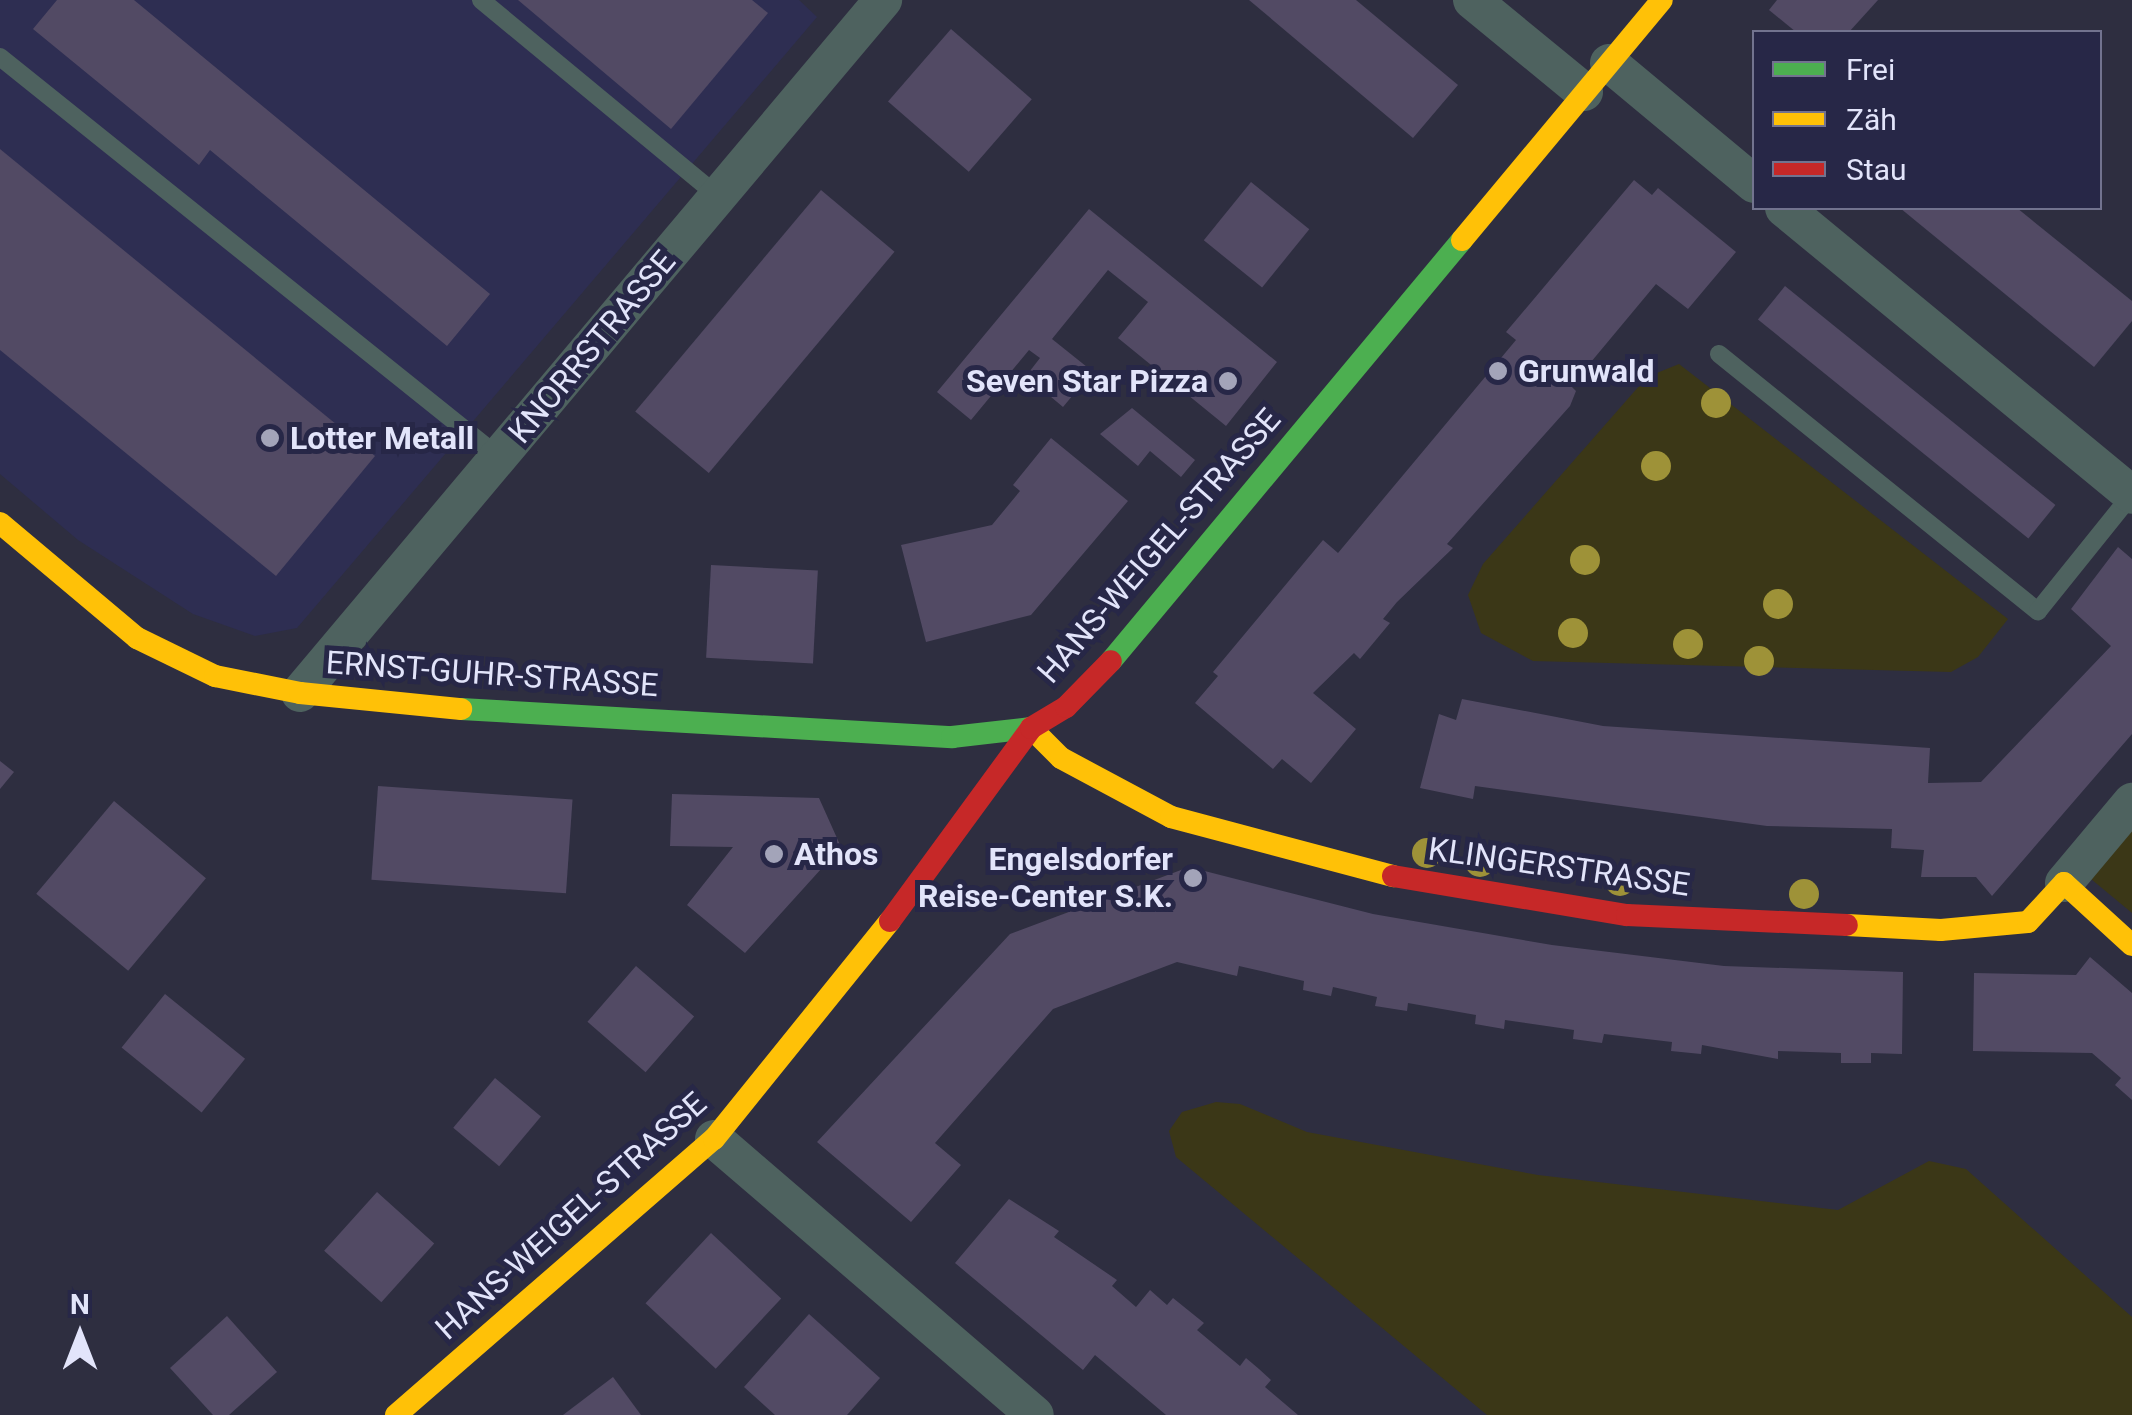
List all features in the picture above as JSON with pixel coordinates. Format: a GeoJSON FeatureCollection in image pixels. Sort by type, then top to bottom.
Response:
{"type":"FeatureCollection","features":[{"type":"Feature","properties":{"kind":"street","name":"KNORRSTRASSE"},"geometry":{"type":"LineString","coordinates":[[300,693],[883,0]]}},
{"type":"Feature","properties":{"kind":"street"},"geometry":{"type":"LineString","coordinates":[[1472,0],[1584,92]]}},
{"type":"Feature","properties":{"kind":"street","name":"HANS-WEIGEL-STRASSE"},"geometry":{"type":"LineString","coordinates":[[396,1415],[714,1139],[940,860],[1030,728],[1066,707],[1108,664],[1662,0]]}},
{"type":"Feature","properties":{"kind":"street"},"geometry":{"type":"LineString","coordinates":[[1610,62],[1752,182]]}},
{"type":"Feature","properties":{"kind":"street"},"geometry":{"type":"LineString","coordinates":[[1786,210],[2132,495]]}},
{"type":"Feature","properties":{"kind":"street","name":"ERNST-GUHR-STRASSE"},"geometry":{"type":"LineString","coordinates":[[0,522],[137,638],[215,676],[300,693],[412,706],[952,736],[994,737],[1030,728]]}},
{"type":"Feature","properties":{"kind":"street","name":"KLINGERSTRASSE"},"geometry":{"type":"LineString","coordinates":[[1030,728],[1061,758],[1171,817],[1378,873],[1627,916],[1986,929],[2028,922],[2064,883]]}},
{"type":"Feature","properties":{"kind":"street"},"geometry":{"type":"LineString","coordinates":[[2132,802],[2064,883],[2132,946]]}},
{"type":"Feature","properties":{"kind":"street"},"geometry":{"type":"LineString","coordinates":[[714,1139],[1035,1415]]}},
{"type":"Feature","properties":{"kind":"lane"},"geometry":{"type":"LineString","coordinates":[[481,0],[718,196]]}},
{"type":"Feature","properties":{"kind":"lane"},"geometry":{"type":"LineString","coordinates":[[0,57],[499,457]]}},
{"type":"Feature","properties":{"kind":"lane"},"geometry":{"type":"LineString","coordinates":[[1719,354],[2038,611],[2132,495]]}},
{"type":"Feature","properties":{"kind":"shaded area"},"geometry":{"type":"Polygon","coordinates":[[[0,0],[799,0],[817,17],[297,628],[255,636],[193,614],[78,540],[0,474],[0,0]]]}},
{"type":"Feature","properties":{"kind":"shaded area"},"geometry":{"type":"Polygon","coordinates":[[[1679,364],[2008,619],[1978,657],[1951,672],[1533,661],[1481,633],[1468,595],[1483,564],[1647,377],[1679,364]]]}},
{"type":"Feature","properties":{"kind":"shaded area"},"geometry":{"type":"Polygon","coordinates":[[[2132,829],[2132,913],[2091,879],[2132,829]]]}},
{"type":"Feature","properties":{"kind":"shaded area"},"geometry":{"type":"Polygon","coordinates":[[[1216,1102],[1240,1104],[1307,1132],[1538,1175],[1838,1210],[1929,1161],[1966,1169],[2132,1317],[2132,1415],[1487,1415],[1176,1157],[1169,1131],[1182,1112],[1216,1102]]]}},
{"type":"Feature","properties":{"kind":"building"},"geometry":{"type":"Polygon","coordinates":[[[57,0],[134,0],[490,294],[447,346],[210,150],[199,165],[33,29],[57,0]]]}},
{"type":"Feature","properties":{"kind":"building"},"geometry":{"type":"Polygon","coordinates":[[[518,0],[752,0],[768,13],[671,129],[518,0]]]}},
{"type":"Feature","properties":{"kind":"building"},"geometry":{"type":"Polygon","coordinates":[[[1249,0],[1356,0],[1458,85],[1413,138],[1249,0]]]}},
{"type":"Feature","properties":{"kind":"building"},"geometry":{"type":"Polygon","coordinates":[[[1777,0],[1878,0],[1851,30],[1794,30],[1769,10],[1777,0]]]}},
{"type":"Feature","properties":{"kind":"building"},"geometry":{"type":"Polygon","coordinates":[[[951,29],[1032,99],[969,172],[888,101],[951,29]]]}},
{"type":"Feature","properties":{"kind":"building"},"geometry":{"type":"Polygon","coordinates":[[[0,149],[375,456],[276,576],[0,350],[0,149]]]}},
{"type":"Feature","properties":{"kind":"building"},"geometry":{"type":"Polygon","coordinates":[[[1634,180],[1652,195],[1658,188],[1736,252],[1688,309],[1656,284],[1571,386],[1576,391],[1570,406],[1447,544],[1453,548],[1397,602],[1383,619],[1390,623],[1360,659],[1354,653],[1313,693],[1356,729],[1311,783],[1282,759],[1273,769],[1195,703],[1218,676],[1213,672],[1323,540],[1338,553],[1516,340],[1506,332],[1634,180]]]}},
{"type":"Feature","properties":{"kind":"building"},"geometry":{"type":"Polygon","coordinates":[[[1251,182],[1309,229],[1262,287],[1204,240],[1251,182]]]}},
{"type":"Feature","properties":{"kind":"building"},"geometry":{"type":"Polygon","coordinates":[[[821,190],[895,252],[709,473],[635,411],[821,190]]]}},
{"type":"Feature","properties":{"kind":"building"},"geometry":{"type":"Polygon","coordinates":[[[1089,209],[1277,362],[1226,426],[1118,338],[1148,302],[1108,270],[1052,339],[1097,375],[1063,407],[1026,376],[1040,358],[1029,350],[971,420],[937,392],[1089,209]]]}},
{"type":"Feature","properties":{"kind":"building"},"geometry":{"type":"Polygon","coordinates":[[[1902,210],[2019,210],[2132,301],[2132,321],[2094,367],[1902,210]]]}},
{"type":"Feature","properties":{"kind":"building"},"geometry":{"type":"Polygon","coordinates":[[[1785,286],[2055,505],[2028,538],[1758,319],[1785,286]]]}},
{"type":"Feature","properties":{"kind":"building"},"geometry":{"type":"Polygon","coordinates":[[[1132,408],[1195,460],[1181,477],[1150,451],[1138,466],[1100,434],[1132,408]]]}},
{"type":"Feature","properties":{"kind":"building"},"geometry":{"type":"Polygon","coordinates":[[[1051,438],[1128,501],[1031,615],[926,642],[901,545],[992,525],[1020,491],[1013,485],[1051,438]]]}},
{"type":"Feature","properties":{"kind":"building"},"geometry":{"type":"Polygon","coordinates":[[[2118,547],[2132,559],[2132,734],[1992,896],[1976,877],[1921,877],[1924,850],[1891,848],[1892,829],[1767,826],[1475,786],[1473,799],[1420,788],[1439,714],[1456,720],[1462,699],[1603,726],[1930,748],[1928,783],[1981,782],[2111,646],[2071,609],[2118,547]]]}},
{"type":"Feature","properties":{"kind":"building"},"geometry":{"type":"Polygon","coordinates":[[[711,565],[818,571],[813,663],[706,658],[711,565]]]}},
{"type":"Feature","properties":{"kind":"building"},"geometry":{"type":"Polygon","coordinates":[[[0,761],[14,772],[0,789],[0,761]]]}},
{"type":"Feature","properties":{"kind":"building"},"geometry":{"type":"Polygon","coordinates":[[[378,786],[573,800],[566,893],[371,880],[378,786]]]}},
{"type":"Feature","properties":{"kind":"building"},"geometry":{"type":"Polygon","coordinates":[[[672,794],[819,798],[841,847],[745,953],[687,905],[733,847],[670,846],[672,794]]]}},
{"type":"Feature","properties":{"kind":"building"},"geometry":{"type":"Polygon","coordinates":[[[114,801],[206,878],[128,971],[36,894],[114,801]]]}},
{"type":"Feature","properties":{"kind":"building"},"geometry":{"type":"Polygon","coordinates":[[[1189,867],[1373,914],[1552,945],[1724,966],[1903,972],[1902,1054],[1871,1053],[1871,1063],[1841,1063],[1841,1053],[1778,1051],[1778,1059],[1702,1045],[1701,1054],[1671,1051],[1672,1042],[1604,1034],[1602,1043],[1573,1039],[1574,1030],[1505,1020],[1504,1029],[1475,1024],[1476,1015],[1408,1003],[1407,1011],[1375,1006],[1377,997],[1333,987],[1331,996],[1303,990],[1304,981],[1239,966],[1237,976],[1177,962],[1053,1009],[935,1143],[961,1165],[911,1222],[817,1142],[1010,934],[1189,867]]]}},
{"type":"Feature","properties":{"kind":"building"},"geometry":{"type":"Polygon","coordinates":[[[2090,957],[2132,993],[2132,1100],[2115,1085],[2121,1078],[2092,1053],[1973,1051],[1974,973],[2076,975],[2090,957]]]}},
{"type":"Feature","properties":{"kind":"building"},"geometry":{"type":"Polygon","coordinates":[[[636,966],[694,1017],[646,1072],[587,1022],[636,966]]]}},
{"type":"Feature","properties":{"kind":"building"},"geometry":{"type":"Polygon","coordinates":[[[165,994],[245,1059],[202,1112],[122,1048],[165,994]]]}},
{"type":"Feature","properties":{"kind":"building"},"geometry":{"type":"Polygon","coordinates":[[[495,1078],[541,1117],[499,1166],[453,1128],[495,1078]]]}},
{"type":"Feature","properties":{"kind":"building"},"geometry":{"type":"Polygon","coordinates":[[[377,1192],[434,1244],[381,1302],[324,1251],[377,1192]]]}},
{"type":"Feature","properties":{"kind":"building"},"geometry":{"type":"Polygon","coordinates":[[[1009,1199],[1059,1231],[1054,1237],[1117,1280],[1112,1286],[1136,1307],[1150,1290],[1167,1305],[1173,1298],[1204,1323],[1197,1330],[1240,1366],[1246,1358],[1271,1380],[1265,1387],[1298,1415],[1166,1415],[1095,1355],[1083,1370],[955,1263],[1009,1199]]]}},
{"type":"Feature","properties":{"kind":"building"},"geometry":{"type":"Polygon","coordinates":[[[711,1233],[781,1298],[716,1369],[646,1303],[711,1233]]]}},
{"type":"Feature","properties":{"kind":"building"},"geometry":{"type":"Polygon","coordinates":[[[809,1314],[880,1378],[847,1415],[775,1415],[744,1387],[809,1314]]]}},
{"type":"Feature","properties":{"kind":"building"},"geometry":{"type":"Polygon","coordinates":[[[227,1316],[277,1372],[229,1415],[213,1415],[170,1368],[227,1316]]]}},
{"type":"Feature","properties":{"kind":"building"},"geometry":{"type":"Polygon","coordinates":[[[613,1377],[641,1415],[563,1415],[613,1377]]]}},
{"type":"Feature","properties":{"kind":"traffic: fast"},"geometry":{"type":"LineString","coordinates":[[1111,661],[1462,240]]}},
{"type":"Feature","properties":{"kind":"traffic: fast"},"geometry":{"type":"LineString","coordinates":[[461,709],[952,737],[1031,728]]}},
{"type":"Feature","properties":{"kind":"traffic: slow"},"geometry":{"type":"LineString","coordinates":[[1462,240],[1662,0]]}},
{"type":"Feature","properties":{"kind":"traffic: slow"},"geometry":{"type":"LineString","coordinates":[[0,523],[137,638],[215,676],[300,693],[461,709]]}},
{"type":"Feature","properties":{"kind":"traffic: slow"},"geometry":{"type":"LineString","coordinates":[[1031,728],[1061,758],[1171,817],[1393,876]]}},
{"type":"Feature","properties":{"kind":"traffic: slow"},"geometry":{"type":"LineString","coordinates":[[1847,925],[1941,930],[2028,922],[2064,883],[2132,945]]}},
{"type":"Feature","properties":{"kind":"traffic: slow"},"geometry":{"type":"LineString","coordinates":[[396,1415],[714,1139],[890,921]]}},
{"type":"Feature","properties":{"kind":"traffic: jam"},"geometry":{"type":"LineString","coordinates":[[890,921],[1031,728],[1066,707],[1111,661]]}},
{"type":"Feature","properties":{"kind":"traffic: jam"},"geometry":{"type":"LineString","coordinates":[[1393,876],[1627,915],[1847,925]]}},
{"type":"Feature","properties":{"kind":"place","name":"Grunwald"},"geometry":{"type":"Point","coordinates":[1498,371]}},
{"type":"Feature","properties":{"kind":"place","name":"Seven Star Pizza"},"geometry":{"type":"Point","coordinates":[1228,381]}},
{"type":"Feature","properties":{"kind":"place","name":"Lotter Metall"},"geometry":{"type":"Point","coordinates":[270,438]}},
{"type":"Feature","properties":{"kind":"place","name":"Athos"},"geometry":{"type":"Point","coordinates":[774,854]}},
{"type":"Feature","properties":{"kind":"place","name":"Engelsdorfer Reise-Center S.K."},"geometry":{"type":"Point","coordinates":[1193,878]}}]}
